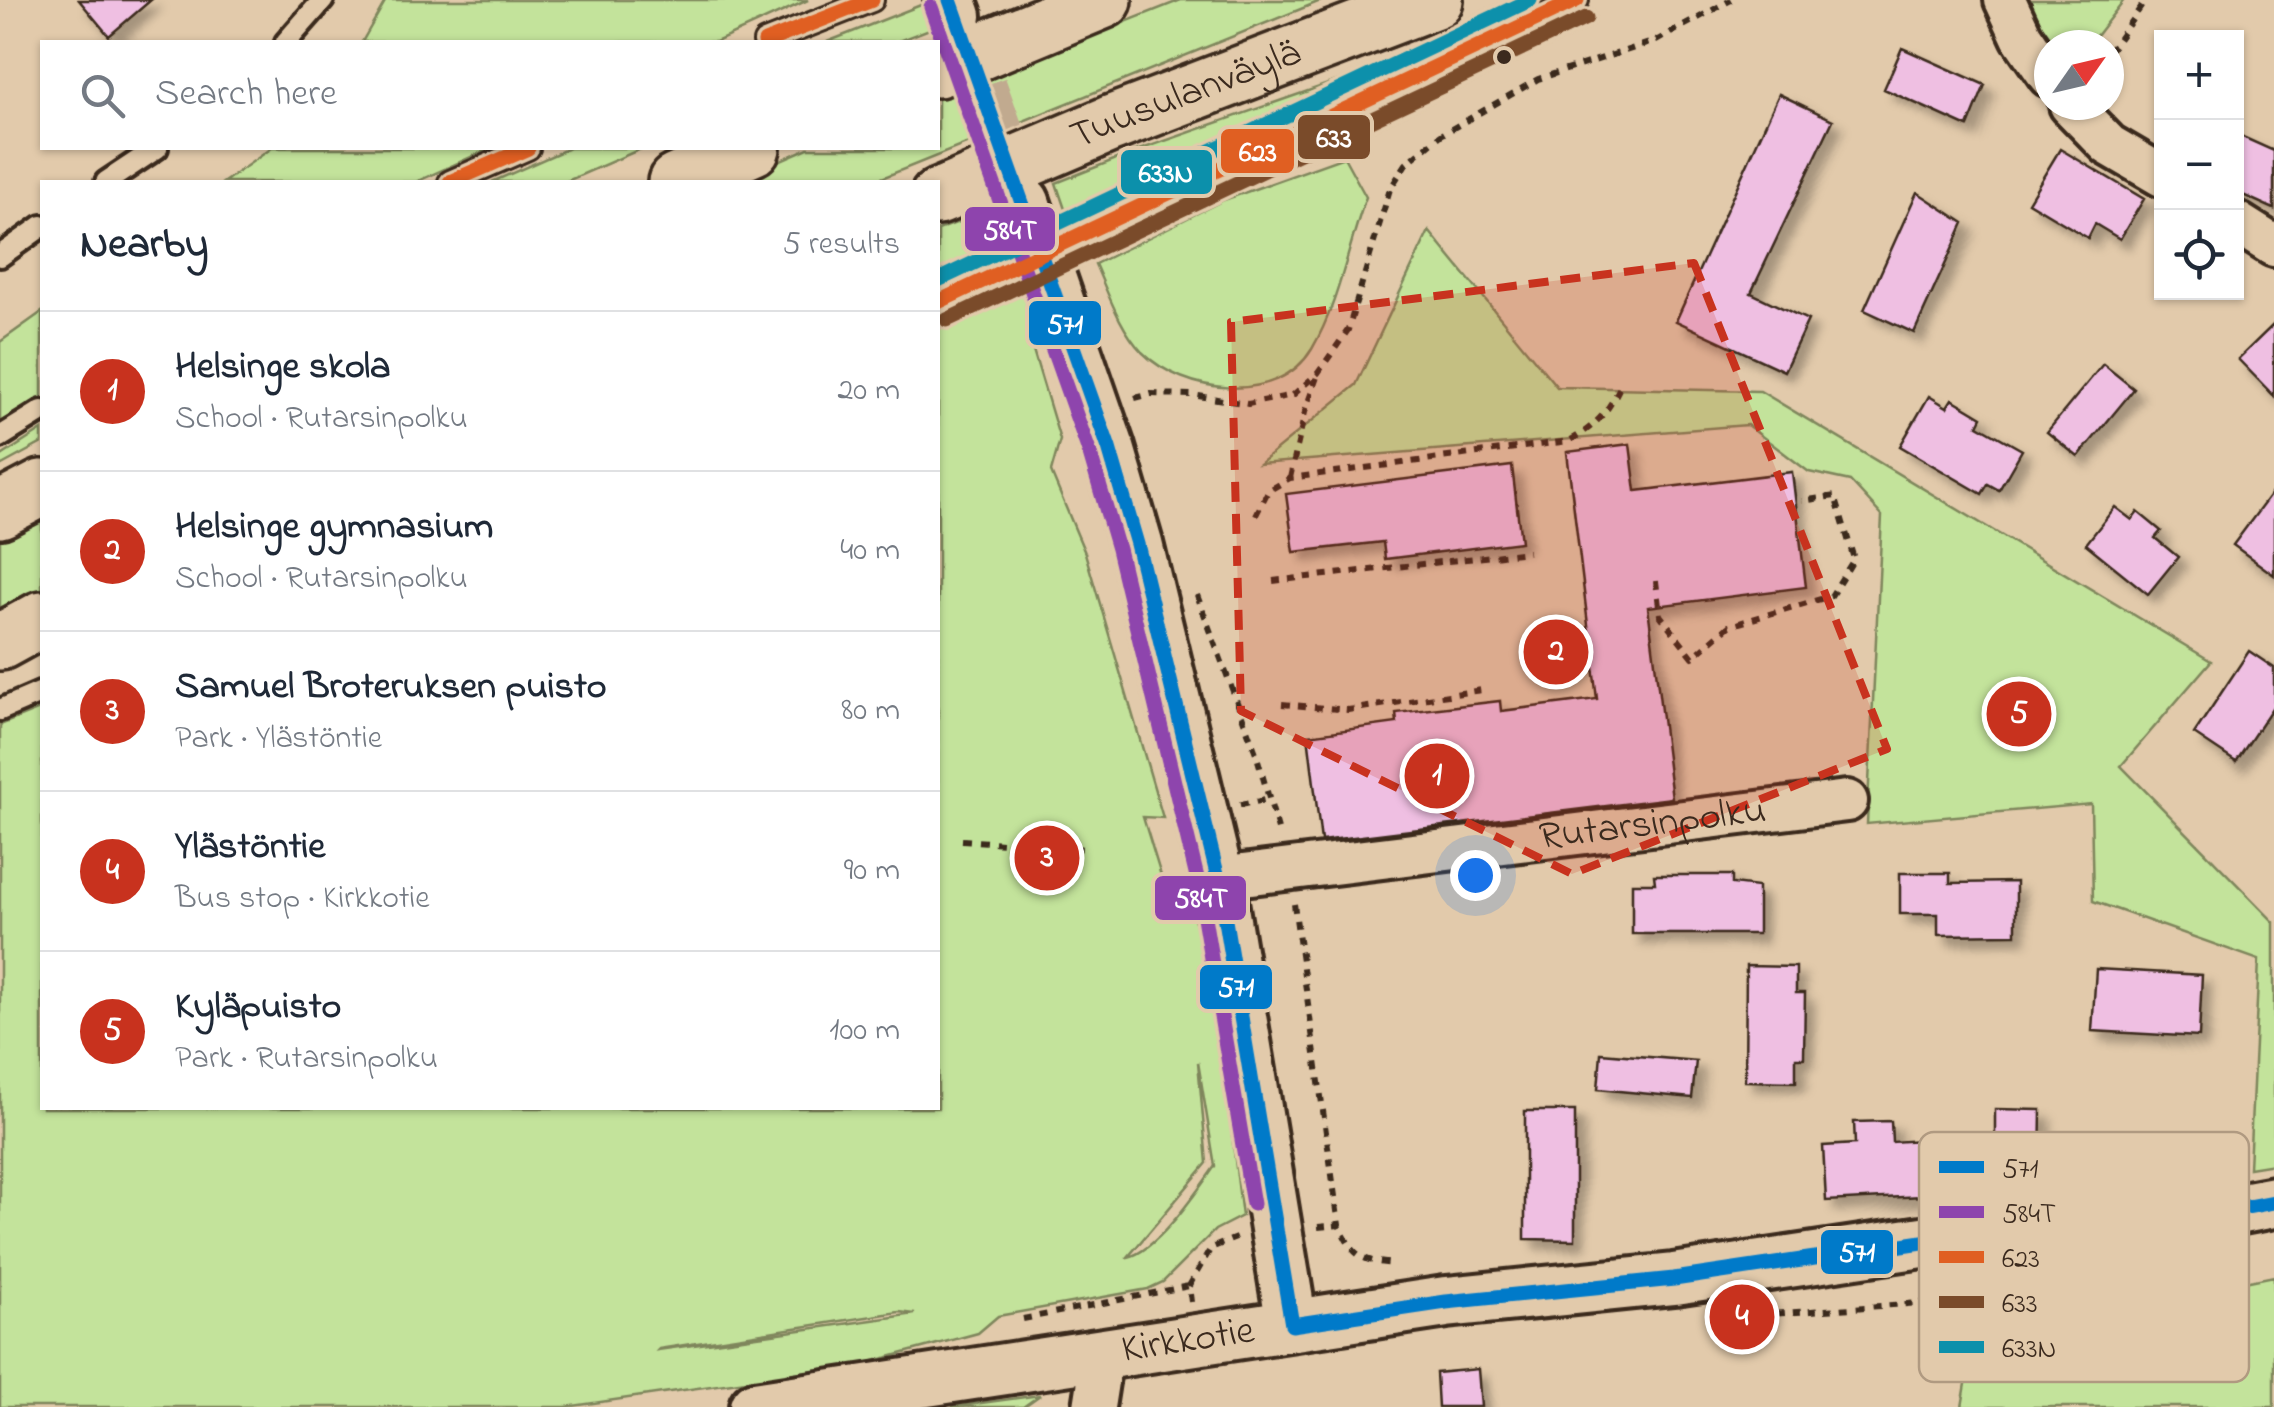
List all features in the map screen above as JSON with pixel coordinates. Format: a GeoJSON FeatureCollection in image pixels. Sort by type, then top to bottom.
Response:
{"type":"FeatureCollection","features":[{"type":"Feature","properties":{"kind":"highway"},"geometry":{"type":"LineString","coordinates":[[940,68],[1104,0]]}},
{"type":"Feature","properties":{"kind":"highway","name":"Tuusulanväylä"},"geometry":{"type":"LineString","coordinates":[[940,196],[1110,124],[1435,0]]}},
{"type":"Feature","properties":{"kind":"highway"},"geometry":{"type":"LineString","coordinates":[[680,180],[748,150]]}},
{"type":"Feature","properties":{"kind":"highway"},"geometry":{"type":"LineString","coordinates":[[0,510],[40,489]]}},
{"type":"Feature","properties":{"kind":"highway"},"geometry":{"type":"LineString","coordinates":[[0,642],[40,620]]}},
{"type":"Feature","properties":{"kind":"street"},"geometry":{"type":"LineString","coordinates":[[2005,0],[2034,54]]}},
{"type":"Feature","properties":{"kind":"street"},"geometry":{"type":"LineString","coordinates":[[2085,120],[2109,145],[2154,171]]}},
{"type":"Feature","properties":{"kind":"street"},"geometry":{"type":"LineString","coordinates":[[1024,202],[1110,448],[1218,878],[1292,1325]]}},
{"type":"Feature","properties":{"kind":"street"},"geometry":{"type":"LineString","coordinates":[[2244,227],[2274,246]]}},
{"type":"Feature","properties":{"kind":"street","name":"Rutarsinpolku"},"geometry":{"type":"LineString","coordinates":[[1218,878],[1848,801]]}},
{"type":"Feature","properties":{"kind":"street","name":"Kirkkotie"},"geometry":{"type":"LineString","coordinates":[[2249,1207],[2274,1202]]}},
{"type":"Feature","properties":{"kind":"street","name":"Kirkkotie"},"geometry":{"type":"LineString","coordinates":[[756,1407],[1446,1302],[1674,1280],[1919,1243]]}},
{"type":"Feature","properties":{"kind":"street"},"geometry":{"type":"LineString","coordinates":[[1094,1407],[1102,1356]]}},
{"type":"Feature","properties":{"kind":"lane"},"geometry":{"type":"LineString","coordinates":[[288,40],[324,0]]}},
{"type":"Feature","properties":{"kind":"lane"},"geometry":{"type":"LineString","coordinates":[[771,40],[872,0]]}},
{"type":"Feature","properties":{"kind":"lane"},"geometry":{"type":"LineString","coordinates":[[942,300],[1577,0]]}},
{"type":"Feature","properties":{"kind":"lane"},"geometry":{"type":"LineString","coordinates":[[109,180],[155,150]]}},
{"type":"Feature","properties":{"kind":"lane"},"geometry":{"type":"LineString","coordinates":[[455,180],[523,150]]}},
{"type":"Feature","properties":{"kind":"lane"},"geometry":{"type":"LineString","coordinates":[[0,256],[40,227]]}},
{"type":"Feature","properties":{"kind":"lane"},"geometry":{"type":"LineString","coordinates":[[0,437],[40,411]]}},
{"type":"Feature","properties":{"kind":"lane"},"geometry":{"type":"LineString","coordinates":[[0,710],[40,693]]}},
{"type":"Feature","properties":{"kind":"path"},"geometry":{"type":"LineString","coordinates":[[1130,400],[1151,394],[1248,404],[1293,394],[1318,373],[1348,330],[1390,189],[1406,164],[1441,136],[1538,79],[1656,40],[1731,0]]}},
{"type":"Feature","properties":{"kind":"path"},"geometry":{"type":"LineString","coordinates":[[2124,31],[2146,0]]}},
{"type":"Feature","properties":{"kind":"path"},"geometry":{"type":"LineString","coordinates":[[1290,478],[1318,373]]}},
{"type":"Feature","properties":{"kind":"path"},"geometry":{"type":"LineString","coordinates":[[1256,516],[1268,490],[1290,478],[1569,441],[1592,428],[1606,414],[1620,386]]}},
{"type":"Feature","properties":{"kind":"path"},"geometry":{"type":"LineString","coordinates":[[1656,581],[1660,615],[1693,657],[1729,626],[1831,596],[1854,559],[1835,496],[1802,501]]}},
{"type":"Feature","properties":{"kind":"path"},"geometry":{"type":"LineString","coordinates":[[1273,581],[1528,552]]}},
{"type":"Feature","properties":{"kind":"path"},"geometry":{"type":"LineString","coordinates":[[1282,704],[1348,710],[1488,689]]}},
{"type":"Feature","properties":{"kind":"path"},"geometry":{"type":"LineString","coordinates":[[962,840],[1087,849]]}},
{"type":"Feature","properties":{"kind":"path"},"geometry":{"type":"LineString","coordinates":[[1018,1320],[1189,1286]]}},
{"type":"Feature","properties":{"kind":"highlighted area"},"geometry":{"type":"Polygon","coordinates":[[[1694,263],[1887,749],[1572,874],[1241,711],[1231,322],[1694,263]]]}},
{"type":"Feature","properties":{"kind":"green space"},"geometry":{"type":"Polygon","coordinates":[[[386,0],[808,0],[720,40],[363,40],[386,0]]]}},
{"type":"Feature","properties":{"kind":"green space"},"geometry":{"type":"Polygon","coordinates":[[[1181,0],[1323,0],[877,180],[736,180],[803,150],[940,150],[940,95],[1181,0]]]}},
{"type":"Feature","properties":{"kind":"green space"},"geometry":{"type":"Polygon","coordinates":[[[2025,0],[2124,0],[2101,30],[2041,30],[2025,0]]]}},
{"type":"Feature","properties":{"kind":"green space"},"geometry":{"type":"Polygon","coordinates":[[[931,1],[940,25],[901,40],[832,40],[931,1]]]}},
{"type":"Feature","properties":{"kind":"green space"},"geometry":{"type":"Polygon","coordinates":[[[1391,62],[1394,65],[1068,218],[1056,183],[1391,62]]]}},
{"type":"Feature","properties":{"kind":"green space"},"geometry":{"type":"Polygon","coordinates":[[[269,150],[487,150],[420,180],[227,180],[269,150]]]}},
{"type":"Feature","properties":{"kind":"green space"},"geometry":{"type":"Polygon","coordinates":[[[564,150],[638,150],[570,180],[497,180],[564,150]]]}},
{"type":"Feature","properties":{"kind":"green space"},"geometry":{"type":"Polygon","coordinates":[[[1344,157],[1366,197],[1329,313],[1312,349],[1297,367],[1277,379],[1230,388],[1182,377],[1142,352],[1121,322],[1095,264],[1224,200],[1344,157]]]}},
{"type":"Feature","properties":{"kind":"green space"},"geometry":{"type":"Polygon","coordinates":[[[1007,203],[1020,241],[940,277],[940,229],[1007,203]]]}},
{"type":"Feature","properties":{"kind":"green space"},"geometry":{"type":"Polygon","coordinates":[[[1429,231],[1557,387],[1760,391],[2211,661],[2121,766],[2274,922],[2274,1164],[2249,1168],[2259,960],[2093,901],[2091,804],[1867,824],[1882,516],[1850,481],[1809,472],[1747,425],[1259,464],[1356,385],[1429,231]]]}},
{"type":"Feature","properties":{"kind":"green space"},"geometry":{"type":"Polygon","coordinates":[[[1029,290],[1044,335],[1030,340],[1060,440],[1051,472],[1085,553],[1163,818],[1143,817],[1170,905],[1189,907],[1202,939],[1214,993],[1242,1216],[1215,1230],[1163,1282],[1148,1289],[998,1316],[978,1333],[863,1364],[566,1407],[0,1407],[0,725],[40,709],[40,1110],[940,1110],[940,326],[1029,290]],[[1198,1062],[1207,1163],[1128,1257],[1139,1253],[1163,1232],[1215,1166],[1198,1062]],[[899,1312],[658,1350],[915,1314],[899,1312]]]}},
{"type":"Feature","properties":{"kind":"green space"},"geometry":{"type":"Polygon","coordinates":[[[40,313],[40,398],[0,423],[0,342],[40,313]]]}},
{"type":"Feature","properties":{"kind":"green space"},"geometry":{"type":"Polygon","coordinates":[[[40,431],[40,444],[0,466],[0,457],[40,431]]]}},
{"type":"Feature","properties":{"kind":"green space"},"geometry":{"type":"Polygon","coordinates":[[[40,517],[40,590],[0,611],[0,538],[40,517]]]}},
{"type":"Feature","properties":{"kind":"green space"},"geometry":{"type":"Polygon","coordinates":[[[2274,1276],[2274,1407],[1962,1407],[1966,1382],[2249,1382],[2249,1281],[2274,1276]]]}},
{"type":"Feature","properties":{"kind":"green space"},"geometry":{"type":"Polygon","coordinates":[[[1040,1395],[1023,1407],[952,1407],[1040,1395]]]}},
{"type":"Feature","properties":{"kind":"building"},"geometry":{"type":"Polygon","coordinates":[[[79,0],[151,0],[109,36],[79,0]]]}},
{"type":"Feature","properties":{"kind":"building"},"geometry":{"type":"Polygon","coordinates":[[[1902,48],[1985,85],[1968,127],[1884,89],[1902,48]]]}},
{"type":"Feature","properties":{"kind":"building"},"geometry":{"type":"Polygon","coordinates":[[[1779,94],[1833,120],[1751,293],[1808,320],[1784,371],[1676,321],[1779,94]]]}},
{"type":"Feature","properties":{"kind":"building"},"geometry":{"type":"Polygon","coordinates":[[[2244,138],[2274,151],[2274,209],[2244,196],[2244,138]]]}},
{"type":"Feature","properties":{"kind":"building"},"geometry":{"type":"Polygon","coordinates":[[[2060,149],[2144,199],[2120,239],[2095,224],[2088,238],[2028,202],[2060,149]]]}},
{"type":"Feature","properties":{"kind":"building"},"geometry":{"type":"Polygon","coordinates":[[[1917,192],[1964,223],[1914,333],[1864,310],[1917,192]]]}},
{"type":"Feature","properties":{"kind":"building"},"geometry":{"type":"Polygon","coordinates":[[[2274,324],[2274,396],[2238,359],[2274,324]]]}},
{"type":"Feature","properties":{"kind":"building"},"geometry":{"type":"Polygon","coordinates":[[[2103,364],[2134,389],[2078,457],[2047,432],[2103,364]]]}},
{"type":"Feature","properties":{"kind":"building"},"geometry":{"type":"Polygon","coordinates":[[[1929,396],[1947,407],[1952,399],[1982,417],[1978,425],[2022,450],[1999,490],[1988,484],[1982,494],[1900,446],[1929,396]]]}},
{"type":"Feature","properties":{"kind":"building"},"geometry":{"type":"Polygon","coordinates":[[[1630,444],[1636,491],[1792,472],[1806,587],[1648,607],[1672,798],[1321,841],[1308,735],[1397,723],[1396,713],[1500,701],[1501,711],[1597,699],[1567,452],[1630,444]]]}},
{"type":"Feature","properties":{"kind":"building"},"geometry":{"type":"Polygon","coordinates":[[[1512,466],[1521,542],[1385,559],[1383,542],[1294,552],[1286,494],[1512,466]]]}},
{"type":"Feature","properties":{"kind":"building"},"geometry":{"type":"Polygon","coordinates":[[[2274,490],[2274,575],[2233,545],[2274,490]]]}},
{"type":"Feature","properties":{"kind":"building"},"geometry":{"type":"Polygon","coordinates":[[[2115,507],[2132,520],[2138,512],[2161,531],[2155,538],[2178,557],[2148,594],[2086,544],[2115,507]]]}},
{"type":"Feature","properties":{"kind":"building"},"geometry":{"type":"Polygon","coordinates":[[[2249,651],[2274,668],[2274,705],[2236,762],[2194,734],[2249,651]]]}},
{"type":"Feature","properties":{"kind":"building"},"geometry":{"type":"Polygon","coordinates":[[[1900,873],[1950,873],[1950,883],[2016,882],[2016,934],[1938,935],[1938,914],[1900,914],[1900,873]]]}},
{"type":"Feature","properties":{"kind":"building"},"geometry":{"type":"Polygon","coordinates":[[[1654,875],[1732,875],[1732,884],[1758,887],[1758,934],[1632,934],[1632,883],[1655,883],[1654,875]]]}},
{"type":"Feature","properties":{"kind":"building"},"geometry":{"type":"Polygon","coordinates":[[[1746,966],[1796,967],[1796,993],[1805,993],[1804,1058],[1796,1058],[1796,1082],[1745,1081],[1746,966]]]}},
{"type":"Feature","properties":{"kind":"building"},"geometry":{"type":"Polygon","coordinates":[[[2096,969],[2202,975],[2199,1037],[2092,1031],[2096,969]]]}},
{"type":"Feature","properties":{"kind":"building"},"geometry":{"type":"Polygon","coordinates":[[[1601,1053],[1696,1061],[1692,1098],[1598,1089],[1601,1053]]]}},
{"type":"Feature","properties":{"kind":"building"},"geometry":{"type":"Polygon","coordinates":[[[1995,1109],[2041,1110],[2041,1132],[1995,1132],[1995,1109]]]}},
{"type":"Feature","properties":{"kind":"building"},"geometry":{"type":"Polygon","coordinates":[[[1525,1111],[1575,1111],[1575,1240],[1525,1239],[1525,1111]]]}},
{"type":"Feature","properties":{"kind":"building"},"geometry":{"type":"Polygon","coordinates":[[[1891,1121],[1892,1142],[1919,1140],[1919,1196],[1826,1201],[1823,1146],[1855,1144],[1854,1122],[1891,1121]]]}},
{"type":"Feature","properties":{"kind":"building"},"geometry":{"type":"Polygon","coordinates":[[[1478,1369],[1481,1407],[1438,1407],[1436,1373],[1478,1369]]]}},
{"type":"Feature","properties":{"kind":"tunnel"},"geometry":{"type":"LineString","coordinates":[[956,16],[1024,202]]}},
{"type":"Feature","properties":{"kind":"transit line","name":"623"},"geometry":{"type":"LineString","coordinates":[[770,40],[872,0]]}},
{"type":"Feature","properties":{"kind":"transit line","name":"571"},"geometry":{"type":"LineString","coordinates":[[950,0],[1109,448],[1137,544],[1218,878],[1292,1325]]}},
{"type":"Feature","properties":{"kind":"transit line","name":"633N"},"geometry":{"type":"LineString","coordinates":[[940,279],[1530,0]]}},
{"type":"Feature","properties":{"kind":"transit line","name":"623"},"geometry":{"type":"LineString","coordinates":[[940,301],[1577,0]]}},
{"type":"Feature","properties":{"kind":"transit line","name":"584T"},"geometry":{"type":"LineString","coordinates":[[931,7],[1090,454],[1118,549],[1198,882],[1253,1204]]}},
{"type":"Feature","properties":{"kind":"transit line","name":"633"},"geometry":{"type":"LineString","coordinates":[[947,320],[1586,18]]}},
{"type":"Feature","properties":{"kind":"transit line","name":"623"},"geometry":{"type":"LineString","coordinates":[[455,180],[523,150]]}},
{"type":"Feature","properties":{"kind":"transit line","name":"571"},"geometry":{"type":"LineString","coordinates":[[2249,1207],[2274,1202]]}},
{"type":"Feature","properties":{"kind":"transit line","name":"571"},"geometry":{"type":"LineString","coordinates":[[1292,1325],[1446,1302],[1674,1279],[1919,1243]]}},
{"type":"Feature","properties":{"kind":"place","name":"Helsinge gymnasium"},"geometry":{"type":"Point","coordinates":[1556,652]}},
{"type":"Feature","properties":{"kind":"place","name":"Kyläpuisto"},"geometry":{"type":"Point","coordinates":[2019,714]}},
{"type":"Feature","properties":{"kind":"place","name":"Helsinge skola"},"geometry":{"type":"Point","coordinates":[1437,776]}},
{"type":"Feature","properties":{"kind":"place","name":"Samuel Broteruksen puisto"},"geometry":{"type":"Point","coordinates":[1047,858]}},
{"type":"Feature","properties":{"kind":"place","name":"Ylästöntie"},"geometry":{"type":"Point","coordinates":[1742,1317]}}]}
